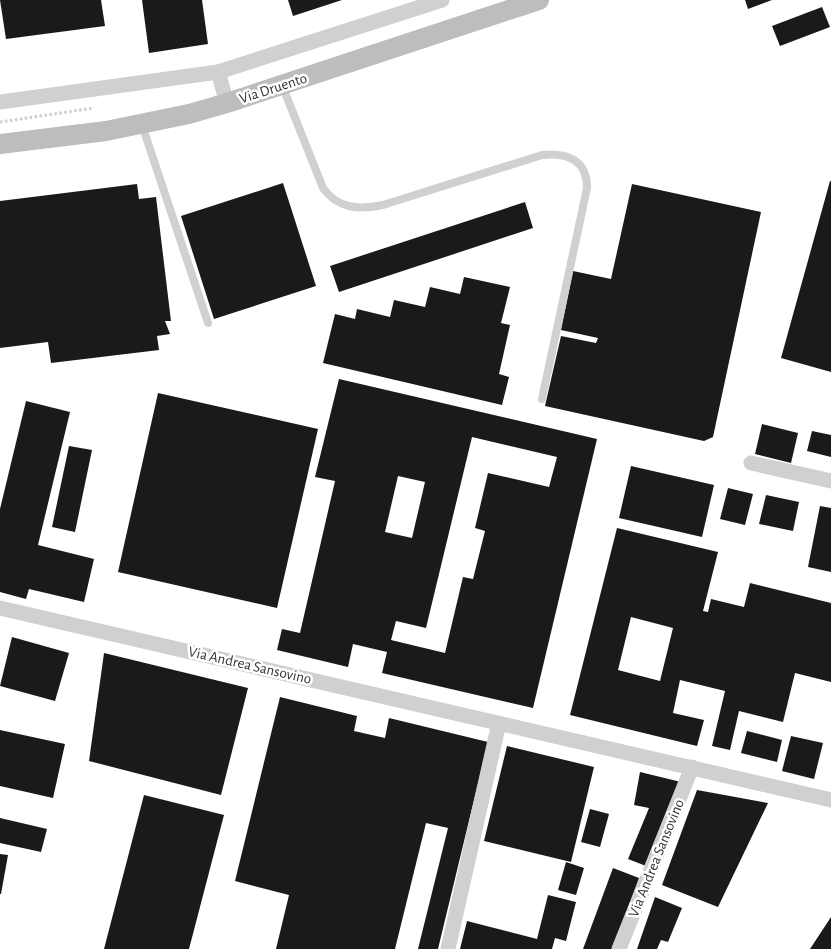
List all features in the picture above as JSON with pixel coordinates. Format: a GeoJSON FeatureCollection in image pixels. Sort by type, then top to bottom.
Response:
{"type":"FeatureCollection","features":[{"type":"Feature","properties":{"kind":"street"},"geometry":{"type":"LineString","coordinates":[[0,102],[218,72],[442,0]]}},
{"type":"Feature","properties":{"kind":"street","name":"Via Druento"},"geometry":{"type":"LineString","coordinates":[[0,144],[142,125],[227,103],[539,0]]}},
{"type":"Feature","properties":{"kind":"street"},"geometry":{"type":"LineString","coordinates":[[218,72],[227,103]]}},
{"type":"Feature","properties":{"kind":"street"},"geometry":{"type":"LineString","coordinates":[[751,463],[831,482]]}},
{"type":"Feature","properties":{"kind":"street","name":"Via Andrea Sansovino"},"geometry":{"type":"LineString","coordinates":[[0,608],[831,800]]}},
{"type":"Feature","properties":{"kind":"street"},"geometry":{"type":"LineString","coordinates":[[448,949],[500,723]]}},
{"type":"Feature","properties":{"kind":"street","name":"Via Andrea Sansovino"},"geometry":{"type":"LineString","coordinates":[[619,949],[692,768]]}},
{"type":"Feature","properties":{"kind":"lane"},"geometry":{"type":"LineString","coordinates":[[282,85],[323,188],[335,201],[352,208],[373,207],[542,155],[554,153],[566,156],[580,165],[585,173],[587,188],[542,399]]}},
{"type":"Feature","properties":{"kind":"lane"},"geometry":{"type":"LineString","coordinates":[[142,125],[208,323]]}},
{"type":"Feature","properties":{"kind":"building"},"geometry":{"type":"Polygon","coordinates":[[[0,0],[101,0],[105,26],[6,39],[0,0]]]}},
{"type":"Feature","properties":{"kind":"building"},"geometry":{"type":"Polygon","coordinates":[[[142,0],[202,0],[208,44],[149,53],[142,0]]]}},
{"type":"Feature","properties":{"kind":"building"},"geometry":{"type":"Polygon","coordinates":[[[288,0],[342,0],[293,16],[288,0]]]}},
{"type":"Feature","properties":{"kind":"building"},"geometry":{"type":"Polygon","coordinates":[[[745,0],[772,0],[748,9],[745,0]]]}},
{"type":"Feature","properties":{"kind":"building"},"geometry":{"type":"Polygon","coordinates":[[[822,7],[830,27],[780,46],[772,26],[822,7]]]}},
{"type":"Feature","properties":{"kind":"building"},"geometry":{"type":"Polygon","coordinates":[[[831,181],[831,372],[781,358],[831,181]]]}},
{"type":"Feature","properties":{"kind":"building"},"geometry":{"type":"Polygon","coordinates":[[[283,183],[316,286],[214,319],[181,216],[283,183]]]}},
{"type":"Feature","properties":{"kind":"building"},"geometry":{"type":"Polygon","coordinates":[[[137,184],[139,199],[156,197],[171,321],[165,321],[170,334],[157,336],[159,350],[51,363],[48,342],[0,348],[0,201],[137,184]]]}},
{"type":"Feature","properties":{"kind":"building"},"geometry":{"type":"Polygon","coordinates":[[[632,184],[761,212],[713,437],[704,441],[545,406],[561,336],[596,343],[598,338],[561,330],[573,271],[611,279],[632,184]]]}},
{"type":"Feature","properties":{"kind":"building"},"geometry":{"type":"Polygon","coordinates":[[[525,202],[533,228],[339,292],[330,266],[525,202]]]}},
{"type":"Feature","properties":{"kind":"building"},"geometry":{"type":"Polygon","coordinates":[[[464,277],[510,287],[501,323],[510,325],[499,374],[509,377],[502,405],[323,363],[335,314],[355,319],[357,309],[390,317],[394,300],[425,307],[430,287],[460,294],[464,277]]]}},
{"type":"Feature","properties":{"kind":"building"},"geometry":{"type":"Polygon","coordinates":[[[339,379],[597,439],[533,708],[382,673],[387,652],[353,644],[348,667],[277,650],[282,629],[300,633],[335,481],[315,477],[339,379]],[[472,437],[426,628],[396,621],[391,640],[445,653],[463,577],[473,579],[485,531],[475,528],[488,473],[549,487],[557,457],[472,437]],[[398,476],[385,532],[412,538],[425,482],[398,476]]]}},
{"type":"Feature","properties":{"kind":"building"},"geometry":{"type":"Polygon","coordinates":[[[158,393],[318,429],[277,608],[118,572],[158,393]]]}},
{"type":"Feature","properties":{"kind":"building"},"geometry":{"type":"Polygon","coordinates":[[[26,401],[70,412],[38,545],[94,559],[84,602],[29,589],[26,599],[0,592],[0,509],[26,401]]]}},
{"type":"Feature","properties":{"kind":"building"},"geometry":{"type":"Polygon","coordinates":[[[762,424],[798,433],[791,463],[755,454],[762,424]]]}},
{"type":"Feature","properties":{"kind":"building"},"geometry":{"type":"Polygon","coordinates":[[[812,431],[831,435],[831,457],[807,451],[812,431]]]}},
{"type":"Feature","properties":{"kind":"building"},"geometry":{"type":"Polygon","coordinates":[[[69,446],[92,450],[75,532],[52,527],[69,446]]]}},
{"type":"Feature","properties":{"kind":"building"},"geometry":{"type":"Polygon","coordinates":[[[631,466],[714,485],[702,537],[619,518],[631,466]]]}},
{"type":"Feature","properties":{"kind":"building"},"geometry":{"type":"Polygon","coordinates":[[[728,488],[753,494],[745,525],[720,519],[728,488]]]}},
{"type":"Feature","properties":{"kind":"building"},"geometry":{"type":"Polygon","coordinates":[[[766,495],[799,502],[793,531],[759,524],[766,495]]]}},
{"type":"Feature","properties":{"kind":"building"},"geometry":{"type":"Polygon","coordinates":[[[820,506],[831,508],[831,572],[808,567],[820,506]]]}},
{"type":"Feature","properties":{"kind":"building"},"geometry":{"type":"Polygon","coordinates":[[[617,528],[718,552],[703,611],[708,612],[711,599],[744,607],[750,583],[831,603],[831,682],[795,673],[783,722],[739,711],[730,750],[712,746],[725,691],[680,680],[673,713],[704,720],[697,746],[570,715],[617,528]],[[631,617],[618,670],[660,681],[673,628],[631,617]]]}},
{"type":"Feature","properties":{"kind":"building"},"geometry":{"type":"Polygon","coordinates":[[[12,637],[69,653],[55,701],[0,686],[12,637]]]}},
{"type":"Feature","properties":{"kind":"building"},"geometry":{"type":"Polygon","coordinates":[[[104,653],[248,688],[221,795],[89,761],[104,653]]]}},
{"type":"Feature","properties":{"kind":"building"},"geometry":{"type":"Polygon","coordinates":[[[280,697],[357,716],[354,731],[385,738],[389,718],[488,742],[438,949],[418,949],[448,828],[426,823],[395,949],[276,949],[289,895],[235,881],[280,697]]]}},
{"type":"Feature","properties":{"kind":"building"},"geometry":{"type":"Polygon","coordinates":[[[0,730],[65,744],[53,798],[0,786],[0,730]]]}},
{"type":"Feature","properties":{"kind":"building"},"geometry":{"type":"Polygon","coordinates":[[[747,731],[782,740],[777,762],[741,753],[747,731]]]}},
{"type":"Feature","properties":{"kind":"building"},"geometry":{"type":"Polygon","coordinates":[[[791,736],[823,743],[814,779],[782,771],[791,736]]]}},
{"type":"Feature","properties":{"kind":"building"},"geometry":{"type":"Polygon","coordinates":[[[507,746],[594,767],[571,862],[484,841],[507,746]]]}},
{"type":"Feature","properties":{"kind":"building"},"geometry":{"type":"Polygon","coordinates":[[[640,772],[681,782],[646,866],[628,859],[649,808],[634,805],[640,772]]]}},
{"type":"Feature","properties":{"kind":"building"},"geometry":{"type":"Polygon","coordinates":[[[697,790],[768,803],[718,907],[662,885],[697,790]]]}},
{"type":"Feature","properties":{"kind":"building"},"geometry":{"type":"Polygon","coordinates":[[[144,795],[224,815],[189,949],[104,949],[144,795]]]}},
{"type":"Feature","properties":{"kind":"building"},"geometry":{"type":"Polygon","coordinates":[[[590,809],[609,814],[600,847],[581,842],[590,809]]]}},
{"type":"Feature","properties":{"kind":"building"},"geometry":{"type":"Polygon","coordinates":[[[0,818],[47,829],[41,852],[0,843],[0,818]]]}},
{"type":"Feature","properties":{"kind":"building"},"geometry":{"type":"Polygon","coordinates":[[[0,854],[8,855],[1,894],[0,894],[0,854]]]}},
{"type":"Feature","properties":{"kind":"building"},"geometry":{"type":"Polygon","coordinates":[[[566,862],[584,868],[576,895],[558,890],[566,862]]]}},
{"type":"Feature","properties":{"kind":"building"},"geometry":{"type":"Polygon","coordinates":[[[613,868],[639,878],[613,949],[583,949],[613,868]]]}},
{"type":"Feature","properties":{"kind":"building"},"geometry":{"type":"Polygon","coordinates":[[[548,895],[576,902],[566,941],[555,938],[552,949],[460,949],[467,921],[537,939],[548,895]]]}},
{"type":"Feature","properties":{"kind":"building"},"geometry":{"type":"Polygon","coordinates":[[[655,897],[682,908],[668,942],[661,940],[657,949],[637,949],[655,897]]]}},
{"type":"Feature","properties":{"kind":"building"},"geometry":{"type":"Polygon","coordinates":[[[831,917],[831,949],[810,949],[831,917]]]}}]}
